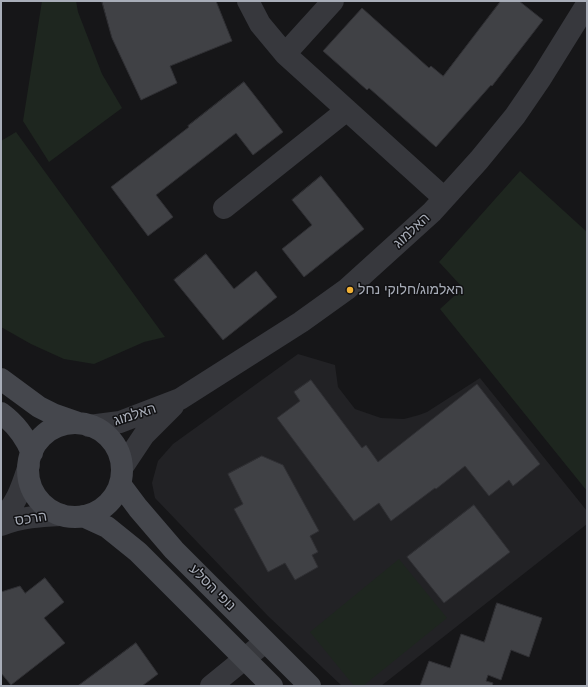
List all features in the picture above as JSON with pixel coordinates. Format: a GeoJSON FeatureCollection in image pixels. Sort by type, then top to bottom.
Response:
{"type":"FeatureCollection","features":[{"type":"Feature","properties":{"kind":"street"},"geometry":{"type":"LineString","coordinates":[[248,1],[260,24],[285,54],[444,198]]}},
{"type":"Feature","properties":{"kind":"street"},"geometry":{"type":"LineString","coordinates":[[285,54],[333,1]]}},
{"type":"Feature","properties":{"kind":"street","name":"האלמוג"},"geometry":{"type":"LineString","coordinates":[[85,425],[120,422],[180,399],[301,322],[347,289],[432,212],[515,116],[546,72],[587,4]]}},
{"type":"Feature","properties":{"kind":"street"},"geometry":{"type":"LineString","coordinates":[[224,208],[347,110]]}},
{"type":"Feature","properties":{"kind":"street"},"geometry":{"type":"LineString","coordinates":[[1,379],[39,407],[55,415],[102,432],[112,442],[119,454],[121,476],[115,496],[106,506],[96,513],[83,516],[72,517],[62,515],[50,509],[40,501],[33,490],[29,478],[30,459],[27,440],[1,413]]}},
{"type":"Feature","properties":{"kind":"street","name":"האלמוג"},"geometry":{"type":"LineString","coordinates":[[121,476],[134,448],[144,435],[180,399]]}},
{"type":"Feature","properties":{"kind":"street"},"geometry":{"type":"LineString","coordinates":[[30,459],[38,443],[52,430],[69,424],[85,425]]}},
{"type":"Feature","properties":{"kind":"street","name":"הרכס"},"geometry":{"type":"LineString","coordinates":[[1,518],[18,495],[30,459]]}},
{"type":"Feature","properties":{"kind":"street","name":"נופי הסלע"},"geometry":{"type":"LineString","coordinates":[[121,476],[138,508],[174,550],[310,686]]}},
{"type":"Feature","properties":{"kind":"street","name":"הרכס"},"geometry":{"type":"LineString","coordinates":[[1,525],[22,518],[62,515]]}},
{"type":"Feature","properties":{"kind":"street","name":"נופי הסלע"},"geometry":{"type":"LineString","coordinates":[[83,516],[107,527],[132,547],[272,686]]}},
{"type":"Feature","properties":{"kind":"street"},"geometry":{"type":"LineString","coordinates":[[211,686],[266,642]]}},
{"type":"Feature","properties":{"kind":"shaded area"},"geometry":{"type":"Polygon","coordinates":[[[42,1],[76,1],[78,12],[102,74],[122,108],[49,162],[23,121],[42,1]]]}},
{"type":"Feature","properties":{"kind":"shaded area"},"geometry":{"type":"Polygon","coordinates":[[[16,132],[165,337],[144,342],[94,364],[64,359],[31,344],[1,327],[1,141],[16,132]]]}},
{"type":"Feature","properties":{"kind":"shaded area"},"geometry":{"type":"Polygon","coordinates":[[[520,171],[587,232],[587,491],[440,309],[463,288],[439,262],[520,171]]]}},
{"type":"Feature","properties":{"kind":"shaded area"},"geometry":{"type":"Polygon","coordinates":[[[298,354],[335,365],[338,387],[355,409],[381,418],[404,419],[427,412],[480,378],[587,511],[587,524],[381,686],[342,686],[268,616],[155,498],[152,483],[158,461],[173,444],[298,354]]]}},
{"type":"Feature","properties":{"kind":"shaded area"},"geometry":{"type":"Polygon","coordinates":[[[399,559],[447,618],[363,686],[354,686],[310,632],[399,559]]]}},
{"type":"Feature","properties":{"kind":"building"},"geometry":{"type":"Polygon","coordinates":[[[102,1],[216,1],[232,41],[170,66],[177,83],[141,100],[112,38],[102,1]]]}},
{"type":"Feature","properties":{"kind":"building"},"geometry":{"type":"Polygon","coordinates":[[[501,1],[519,1],[543,20],[492,86],[491,85],[436,147],[369,88],[367,90],[323,51],[362,8],[429,68],[431,66],[443,76],[501,1]]]}},
{"type":"Feature","properties":{"kind":"building"},"geometry":{"type":"Polygon","coordinates":[[[244,82],[283,132],[253,155],[236,133],[156,195],[173,217],[148,236],[111,187],[189,127],[188,126],[244,82]]]}},
{"type":"Feature","properties":{"kind":"building"},"geometry":{"type":"Polygon","coordinates":[[[321,176],[364,229],[304,277],[282,249],[312,225],[292,200],[321,176]]]}},
{"type":"Feature","properties":{"kind":"building"},"geometry":{"type":"Polygon","coordinates":[[[206,254],[234,289],[256,271],[277,297],[223,340],[174,280],[206,254]]]}},
{"type":"Feature","properties":{"kind":"building"},"geometry":{"type":"Polygon","coordinates":[[[311,380],[362,448],[366,445],[378,462],[477,384],[540,464],[513,486],[509,480],[489,496],[465,466],[391,521],[379,503],[354,521],[277,418],[300,401],[294,392],[311,380]]]}},
{"type":"Feature","properties":{"kind":"building"},"geometry":{"type":"Polygon","coordinates":[[[262,456],[283,465],[319,531],[310,536],[318,552],[312,555],[318,567],[295,580],[285,563],[268,572],[234,509],[243,504],[228,474],[262,456]]]}},
{"type":"Feature","properties":{"kind":"building"},"geometry":{"type":"Polygon","coordinates":[[[474,505],[510,552],[444,603],[407,557],[474,505]]]}},
{"type":"Feature","properties":{"kind":"building"},"geometry":{"type":"Polygon","coordinates":[[[45,578],[64,602],[44,618],[65,643],[11,685],[1,673],[1,592],[20,586],[25,593],[45,578]]]}},
{"type":"Feature","properties":{"kind":"building"},"geometry":{"type":"Polygon","coordinates":[[[497,603],[542,618],[529,657],[511,650],[501,680],[488,675],[486,681],[493,683],[492,686],[420,686],[429,661],[450,668],[461,634],[484,642],[497,603]]]}},
{"type":"Feature","properties":{"kind":"building"},"geometry":{"type":"Polygon","coordinates":[[[136,643],[158,674],[142,686],[78,686],[136,643]]]}},
{"type":"Feature","properties":{"kind":"place","name":"האלמוג/חלוקי נחל"},"geometry":{"type":"Point","coordinates":[350,290]}}]}
